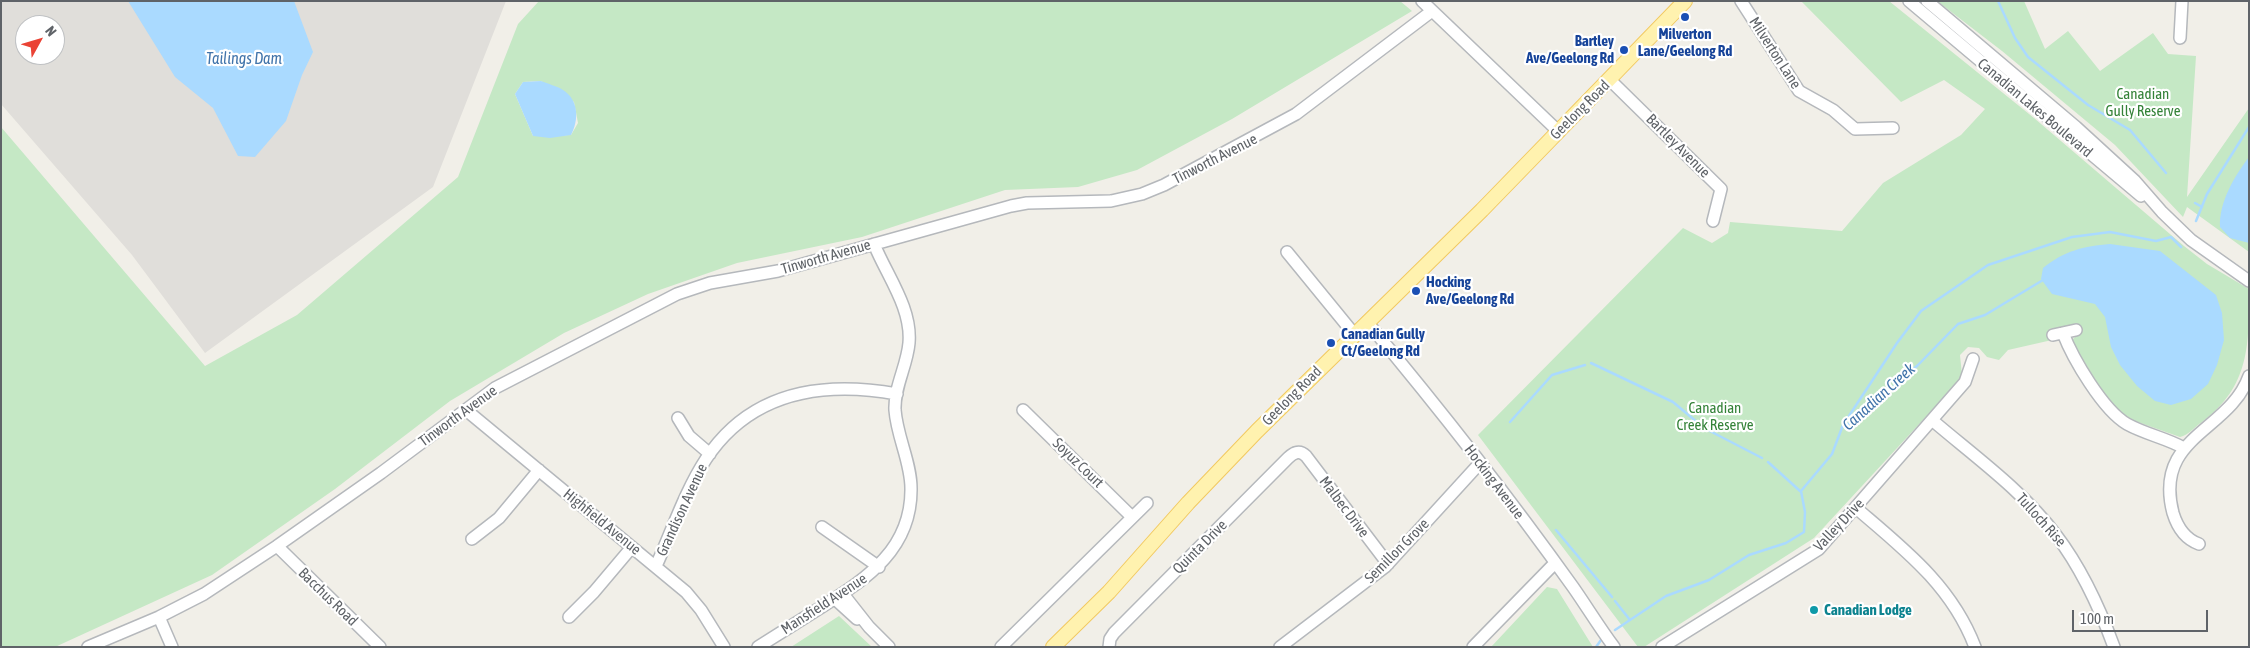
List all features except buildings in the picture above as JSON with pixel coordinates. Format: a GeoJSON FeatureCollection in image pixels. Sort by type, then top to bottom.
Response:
{"type":"FeatureCollection","features":[{"type":"Feature","properties":{"kind":"main road","name":"Geelong Road"},"geometry":{"type":"LineString","coordinates":[[1054,647],[1109,592],[1214,475],[1559,132],[1685,1]]}},
{"type":"Feature","properties":{"kind":"street"},"geometry":{"type":"LineString","coordinates":[[1422,1],[1559,132]]}},
{"type":"Feature","properties":{"kind":"street","name":"Milverton Lane"},"geometry":{"type":"LineString","coordinates":[[1741,1],[1801,93],[1833,110],[1855,129],[1893,128]]}},
{"type":"Feature","properties":{"kind":"street","name":"Canadian Lakes Boulevard"},"geometry":{"type":"LineString","coordinates":[[1909,1],[2124,184],[2162,212]]}},
{"type":"Feature","properties":{"kind":"street","name":"Canadian Lakes Boulevard"},"geometry":{"type":"LineString","coordinates":[[1927,1],[2076,127],[2134,181],[2191,240],[2249,282]]}},
{"type":"Feature","properties":{"kind":"street"},"geometry":{"type":"LineString","coordinates":[[2180,38],[2182,1]]}},
{"type":"Feature","properties":{"kind":"street","name":"Tinworth Avenue"},"geometry":{"type":"LineString","coordinates":[[88,647],[160,618],[204,594],[277,546],[485,395],[511,379],[677,294],[710,283],[778,271],[1020,204],[1100,202],[1129,198],[1156,189],[1296,114],[1432,11]]}},
{"type":"Feature","properties":{"kind":"street","name":"Bartley Avenue"},"geometry":{"type":"LineString","coordinates":[[1610,80],[1721,189],[1712,221]]}},
{"type":"Feature","properties":{"kind":"street","name":"Mansfield Avenue"},"geometry":{"type":"LineString","coordinates":[[758,647],[839,597],[879,567],[897,545],[910,509],[911,482],[897,422],[897,394],[908,347],[908,326],[901,302],[874,244]]}},
{"type":"Feature","properties":{"kind":"street"},"geometry":{"type":"LineString","coordinates":[[1286,252],[1354,334]]}},
{"type":"Feature","properties":{"kind":"street","name":"Canadian Lakes Boulevard"},"geometry":{"type":"LineString","coordinates":[[2228,266],[2249,275]]}},
{"type":"Feature","properties":{"kind":"street","name":"Hocking Avenue"},"geometry":{"type":"LineString","coordinates":[[1367,322],[1423,389],[1480,463],[1555,563],[1614,647]]}},
{"type":"Feature","properties":{"kind":"street"},"geometry":{"type":"LineString","coordinates":[[2076,330],[2058,334],[2099,396],[2114,414],[2133,427],[2162,436],[2184,448]]}},
{"type":"Feature","properties":{"kind":"street","name":"Valley Drive"},"geometry":{"type":"LineString","coordinates":[[1662,647],[1680,642],[1816,552],[1966,380],[1973,359]]}},
{"type":"Feature","properties":{"kind":"street"},"geometry":{"type":"LineString","coordinates":[[2199,544],[2190,540],[2180,529],[2171,502],[2172,475],[2184,448],[2198,433],[2226,410],[2248,382]]}},
{"type":"Feature","properties":{"kind":"street","name":"Grandison Avenue"},"geometry":{"type":"LineString","coordinates":[[656,566],[696,478],[710,454],[747,418],[788,397],[813,390],[837,387],[897,394]]}},
{"type":"Feature","properties":{"kind":"street","name":"Highfield Avenue"},"geometry":{"type":"LineString","coordinates":[[466,410],[656,566],[692,598],[724,647]]}},
{"type":"Feature","properties":{"kind":"street","name":"Soyuz Court"},"geometry":{"type":"LineString","coordinates":[[1023,410],[1132,517]]}},
{"type":"Feature","properties":{"kind":"street"},"geometry":{"type":"LineString","coordinates":[[678,418],[693,440],[710,454]]}},
{"type":"Feature","properties":{"kind":"street","name":"Tulloch Rise"},"geometry":{"type":"LineString","coordinates":[[1932,420],[2026,501],[2056,534],[2090,588],[2114,647]]}},
{"type":"Feature","properties":{"kind":"street","name":"Malbec Drive"},"geometry":{"type":"LineString","coordinates":[[1298,452],[1306,456],[1388,564]]}},
{"type":"Feature","properties":{"kind":"street","name":"Quinta Drive"},"geometry":{"type":"LineString","coordinates":[[1108,647],[1114,633],[1288,458],[1298,452]]}},
{"type":"Feature","properties":{"kind":"street","name":"Semillon Grove"},"geometry":{"type":"LineString","coordinates":[[1280,647],[1388,564],[1480,463]]}},
{"type":"Feature","properties":{"kind":"street"},"geometry":{"type":"LineString","coordinates":[[472,539],[499,518],[539,470]]}},
{"type":"Feature","properties":{"kind":"street"},"geometry":{"type":"LineString","coordinates":[[1001,647],[1147,502]]}},
{"type":"Feature","properties":{"kind":"street"},"geometry":{"type":"LineString","coordinates":[[1856,508],[1934,578],[1960,615],[1975,647]]}},
{"type":"Feature","properties":{"kind":"street"},"geometry":{"type":"LineString","coordinates":[[822,527],[879,567]]}},
{"type":"Feature","properties":{"kind":"street","name":"Bacchus Road"},"geometry":{"type":"LineString","coordinates":[[277,546],[380,647]]}},
{"type":"Feature","properties":{"kind":"street"},"geometry":{"type":"LineString","coordinates":[[570,616],[591,596],[632,547]]}},
{"type":"Feature","properties":{"kind":"street"},"geometry":{"type":"LineString","coordinates":[[1473,647],[1555,563]]}},
{"type":"Feature","properties":{"kind":"street"},"geometry":{"type":"LineString","coordinates":[[839,597],[852,616],[869,627],[889,647]]}},
{"type":"Feature","properties":{"kind":"street"},"geometry":{"type":"LineString","coordinates":[[160,618],[172,647]]}},
{"type":"Feature","properties":{"kind":"shaded area"},"geometry":{"type":"Polygon","coordinates":[[[1,1],[506,1],[433,187],[205,353],[132,255],[1,104],[1,1]]]}},
{"type":"Feature","properties":{"kind":"green space"},"geometry":{"type":"Polygon","coordinates":[[[539,1],[1400,1],[1412,11],[1232,119],[1137,170],[1078,187],[1005,190],[862,237],[737,263],[648,294],[564,333],[450,401],[335,489],[212,575],[55,647],[1,647],[1,127],[205,366],[297,315],[458,177],[518,24],[539,1]],[[541,81],[523,82],[515,94],[533,136],[571,135],[578,123],[574,102],[541,81]]]}},
{"type":"Feature","properties":{"kind":"green space","name":"Canadian Creek Reserve"},"geometry":{"type":"Polygon","coordinates":[[[1801,1],[1889,1],[2034,118],[2184,246],[2207,264],[2249,289],[2247,346],[2244,363],[2230,394],[2218,408],[2189,433],[2180,437],[2135,421],[2121,413],[2102,391],[2074,345],[2073,339],[2077,335],[2078,325],[2049,329],[2052,340],[2008,350],[1999,360],[1987,357],[1979,348],[1968,347],[1960,355],[1962,375],[1958,382],[1814,538],[1644,647],[1638,647],[1478,435],[1683,228],[1712,243],[1728,233],[1730,222],[1842,231],[1883,183],[1961,135],[1985,109],[1944,80],[1901,102],[1801,1]]]}},
{"type":"Feature","properties":{"kind":"green space","name":"Canadian Gully Reserve"},"geometry":{"type":"Polygon","coordinates":[[[1937,1],[2024,1],[2045,49],[2068,31],[2100,71],[2153,33],[2168,54],[2196,56],[2187,197],[2249,108],[2249,252],[2187,207],[2183,217],[2115,145],[2002,51],[1937,1]]]}},
{"type":"Feature","properties":{"kind":"green space"},"geometry":{"type":"Polygon","coordinates":[[[1547,587],[1557,589],[1593,647],[1491,647],[1547,587]]]}},
{"type":"Feature","properties":{"kind":"green space"},"geometry":{"type":"Polygon","coordinates":[[[839,616],[872,647],[791,647],[839,616]]]}},
{"type":"Feature","properties":{"kind":"water","name":"Tailings Dam"},"geometry":{"type":"Polygon","coordinates":[[[128,1],[294,1],[313,52],[302,75],[286,121],[255,157],[238,156],[213,108],[175,77],[128,1]]]}},
{"type":"Feature","properties":{"kind":"water"},"geometry":{"type":"Polygon","coordinates":[[[541,81],[561,89],[572,99],[575,105],[576,117],[571,135],[550,138],[533,136],[515,94],[523,82],[541,81]]]}},
{"type":"Feature","properties":{"kind":"water"},"geometry":{"type":"Polygon","coordinates":[[[2249,157],[2249,243],[2230,238],[2220,227],[2220,218],[2228,190],[2249,157]]]}},
{"type":"Feature","properties":{"kind":"water"},"geometry":{"type":"Polygon","coordinates":[[[2110,244],[2160,251],[2216,295],[2222,313],[2224,340],[2217,365],[2208,384],[2191,399],[2171,405],[2155,401],[2137,386],[2120,365],[2111,347],[2105,317],[2095,304],[2052,294],[2041,279],[2043,268],[2059,257],[2083,248],[2110,244]]]}},
{"type":"Feature","properties":{"kind":"waterway"},"geometry":{"type":"LineString","coordinates":[[1998,1],[2015,38],[2028,57],[2088,105],[2130,130],[2166,173]]}},
{"type":"Feature","properties":{"kind":"waterway","name":"Canadian Creek"},"geometry":{"type":"LineString","coordinates":[[2196,221],[2207,194],[2249,127]]}},
{"type":"Feature","properties":{"kind":"waterway","name":"Canadian Creek"},"geometry":{"type":"LineString","coordinates":[[2195,203],[2202,207]]}},
{"type":"Feature","properties":{"kind":"waterway"},"geometry":{"type":"LineString","coordinates":[[1843,425],[1897,343],[1921,311],[1988,265],[2072,237],[2110,232],[2156,241],[2171,237],[2181,247]]}},
{"type":"Feature","properties":{"kind":"waterway","name":"Canadian Creek"},"geometry":{"type":"LineString","coordinates":[[1615,630],[1666,596],[1709,580],[1749,555],[1786,543],[1804,532],[1805,512],[1801,491],[1832,454],[1843,425],[1853,423],[1918,365],[1958,324],[1985,315],[2043,280]]}},
{"type":"Feature","properties":{"kind":"waterway"},"geometry":{"type":"LineString","coordinates":[[1591,363],[1673,402],[1704,428],[1762,458]]}},
{"type":"Feature","properties":{"kind":"waterway"},"geometry":{"type":"LineString","coordinates":[[1510,422],[1552,375],[1585,365]]}},
{"type":"Feature","properties":{"kind":"waterway"},"geometry":{"type":"LineString","coordinates":[[1768,462],[1800,491]]}},
{"type":"Feature","properties":{"kind":"waterway"},"geometry":{"type":"LineString","coordinates":[[1556,530],[1612,597]]}},
{"type":"Feature","properties":{"kind":"waterway"},"geometry":{"type":"LineString","coordinates":[[1615,601],[1630,620]]}},
{"type":"Feature","properties":{"kind":"waterway","name":"Canadian Creek"},"geometry":{"type":"LineString","coordinates":[[1596,647],[1601,640]]}},
{"type":"Feature","properties":{"kind":"place","name":"Milverton Lane/Geelong Rd"},"geometry":{"type":"Point","coordinates":[1685,17]}},
{"type":"Feature","properties":{"kind":"place","name":"Bartley Ave/Geelong Rd"},"geometry":{"type":"Point","coordinates":[1624,50]}},
{"type":"Feature","properties":{"kind":"place","name":"Hocking Ave/Geelong Rd"},"geometry":{"type":"Point","coordinates":[1416,291]}},
{"type":"Feature","properties":{"kind":"place","name":"Canadian Gully Ct/Geelong Rd"},"geometry":{"type":"Point","coordinates":[1331,343]}},
{"type":"Feature","properties":{"kind":"place","name":"Canadian Lodge"},"geometry":{"type":"Point","coordinates":[1814,610]}}]}
